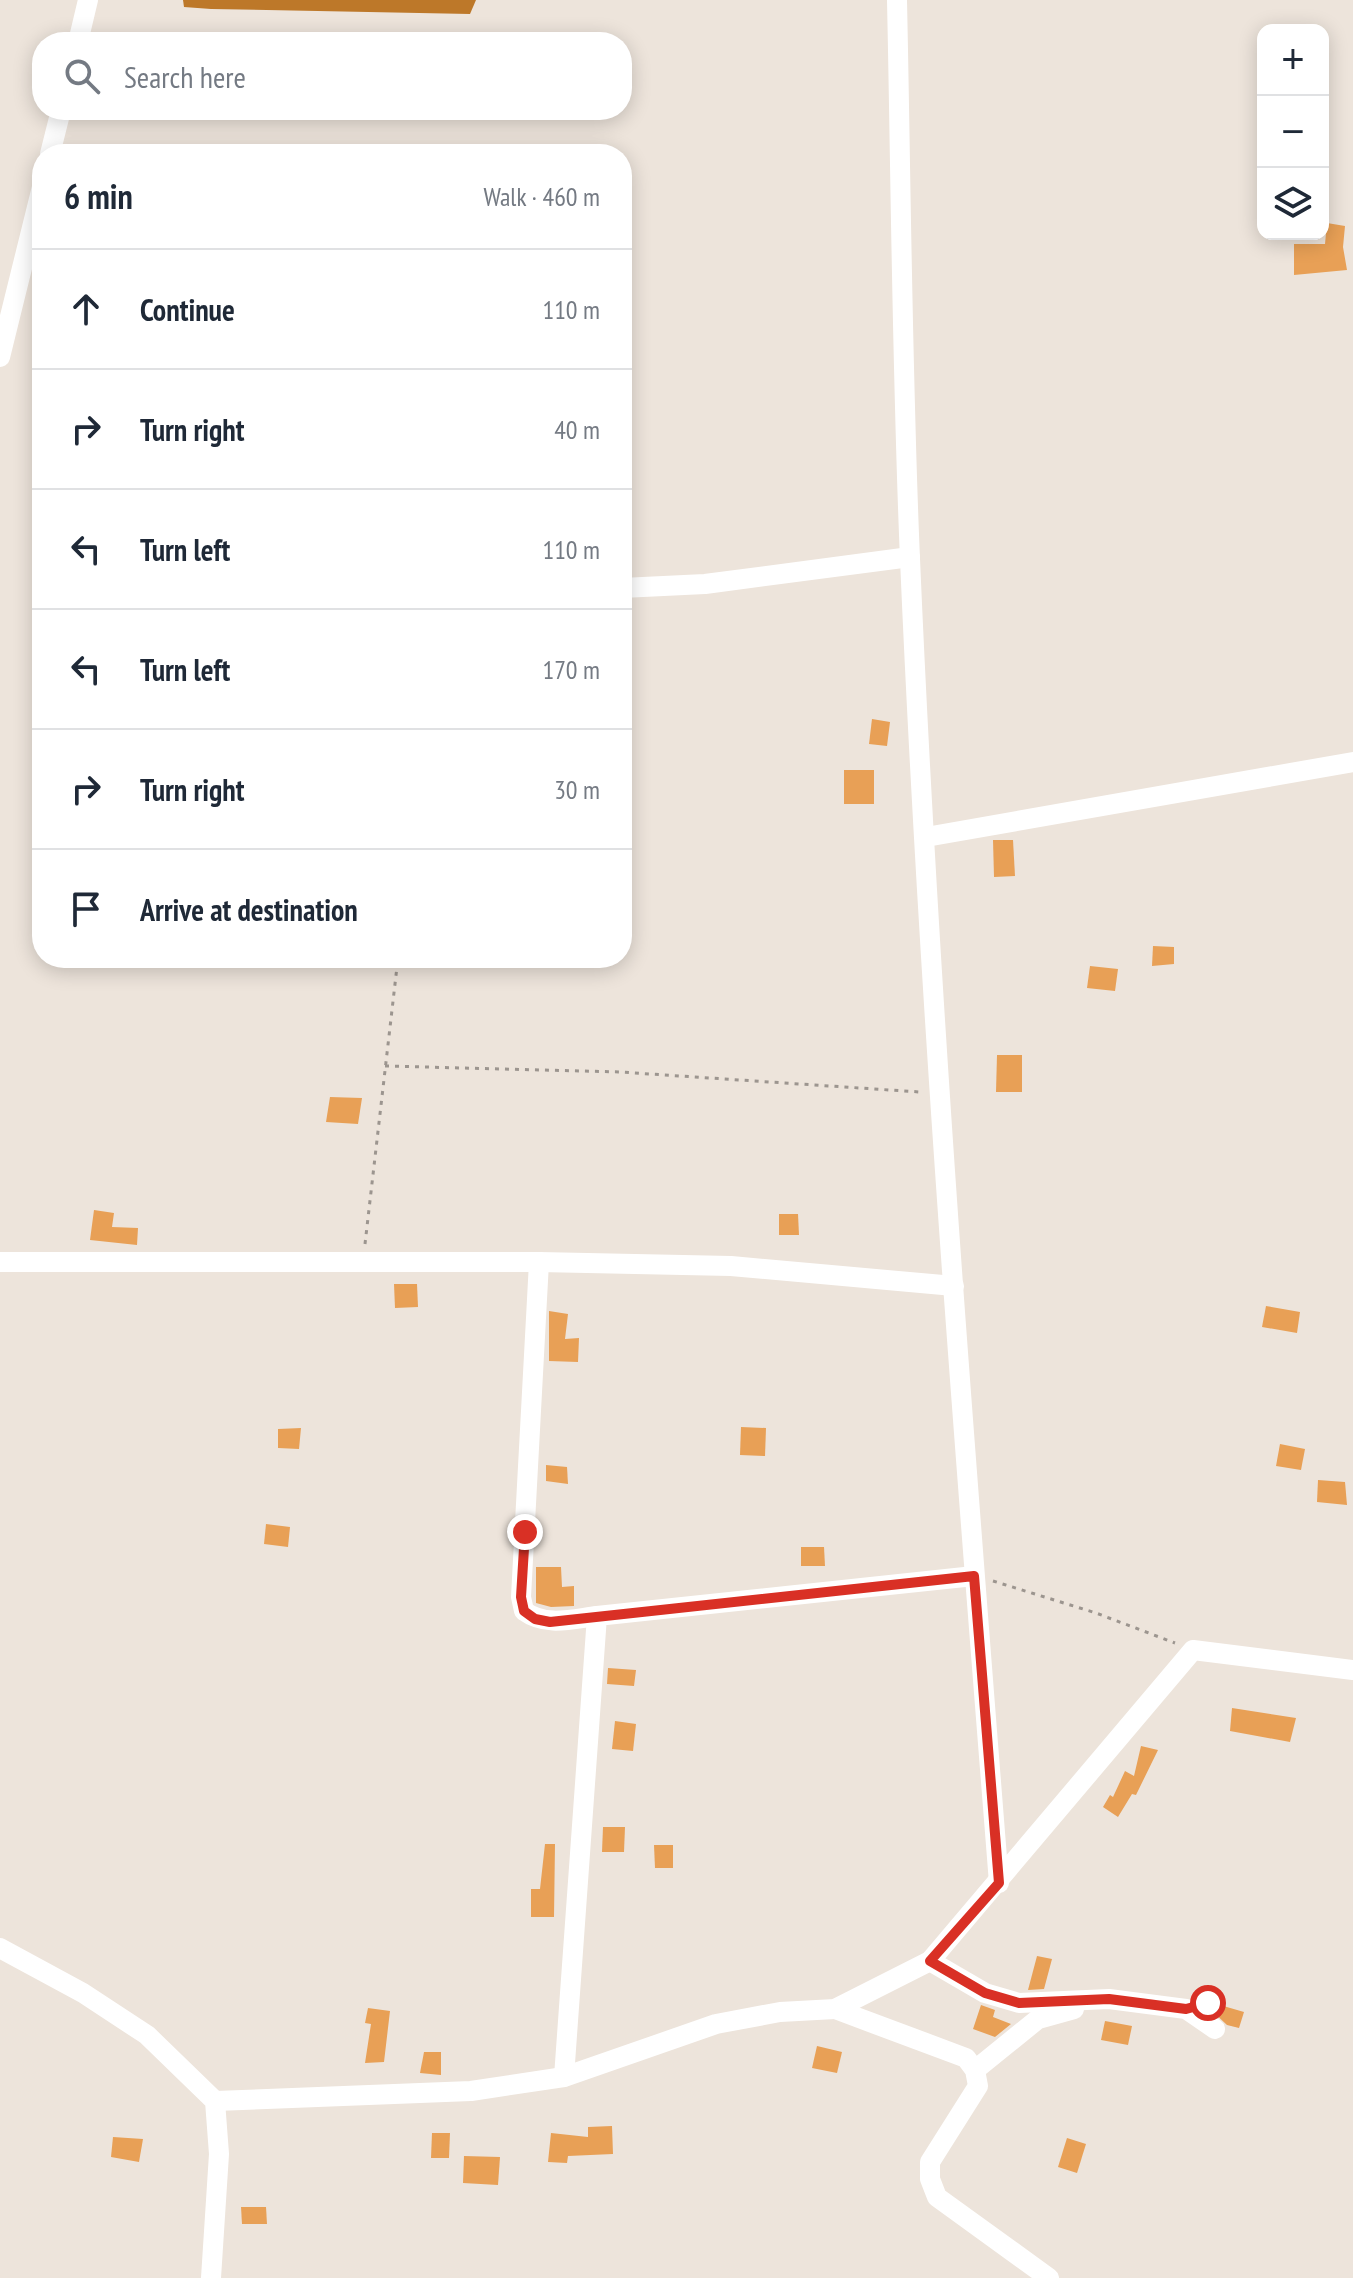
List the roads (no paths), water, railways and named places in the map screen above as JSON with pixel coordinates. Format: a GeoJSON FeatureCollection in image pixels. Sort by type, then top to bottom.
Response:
{"type":"FeatureCollection","features":[{"type":"Feature","properties":{"kind":"street"},"geometry":{"type":"LineString","coordinates":[[80,32],[88,0]]}},
{"type":"Feature","properties":{"kind":"street"},"geometry":{"type":"LineString","coordinates":[[897,0],[910,557],[954,1286],[999,1883]]}},
{"type":"Feature","properties":{"kind":"street"},"geometry":{"type":"LineString","coordinates":[[52,144],[58,120]]}},
{"type":"Feature","properties":{"kind":"street"},"geometry":{"type":"LineString","coordinates":[[0,357],[32,227]]}},
{"type":"Feature","properties":{"kind":"street"},"geometry":{"type":"LineString","coordinates":[[632,588],[705,584],[910,557]]}},
{"type":"Feature","properties":{"kind":"street"},"geometry":{"type":"LineString","coordinates":[[926,837],[1353,762]]}},
{"type":"Feature","properties":{"kind":"street"},"geometry":{"type":"LineString","coordinates":[[0,1262],[539,1262],[731,1266],[954,1286]]}},
{"type":"Feature","properties":{"kind":"street"},"geometry":{"type":"LineString","coordinates":[[539,1262],[521,1597],[524,1611],[535,1619],[550,1622],[974,1576]]}},
{"type":"Feature","properties":{"kind":"street"},"geometry":{"type":"LineString","coordinates":[[564,2077],[597,1616]]}},
{"type":"Feature","properties":{"kind":"street"},"geometry":{"type":"LineString","coordinates":[[835,2009],[930,1961],[1193,1650],[1353,1670]]}},
{"type":"Feature","properties":{"kind":"street"},"geometry":{"type":"LineString","coordinates":[[0,1948],[83,1993],[147,2035],[215,2101],[219,2154],[211,2278]]}},
{"type":"Feature","properties":{"kind":"street"},"geometry":{"type":"LineString","coordinates":[[930,1961],[985,1993],[1019,2003],[1109,1999],[1186,2009],[1208,2003]]}},
{"type":"Feature","properties":{"kind":"street"},"geometry":{"type":"LineString","coordinates":[[975,2070],[1038,2019],[1109,1999]]}},
{"type":"Feature","properties":{"kind":"street"},"geometry":{"type":"LineString","coordinates":[[215,2101],[471,2091],[564,2077],[716,2024],[780,2012],[835,2009],[966,2058],[975,2070],[978,2086],[930,2162],[937,2197],[1049,2278]]}},
{"type":"Feature","properties":{"kind":"street"},"geometry":{"type":"LineString","coordinates":[[1186,2009],[1215,2029]]}}]}
